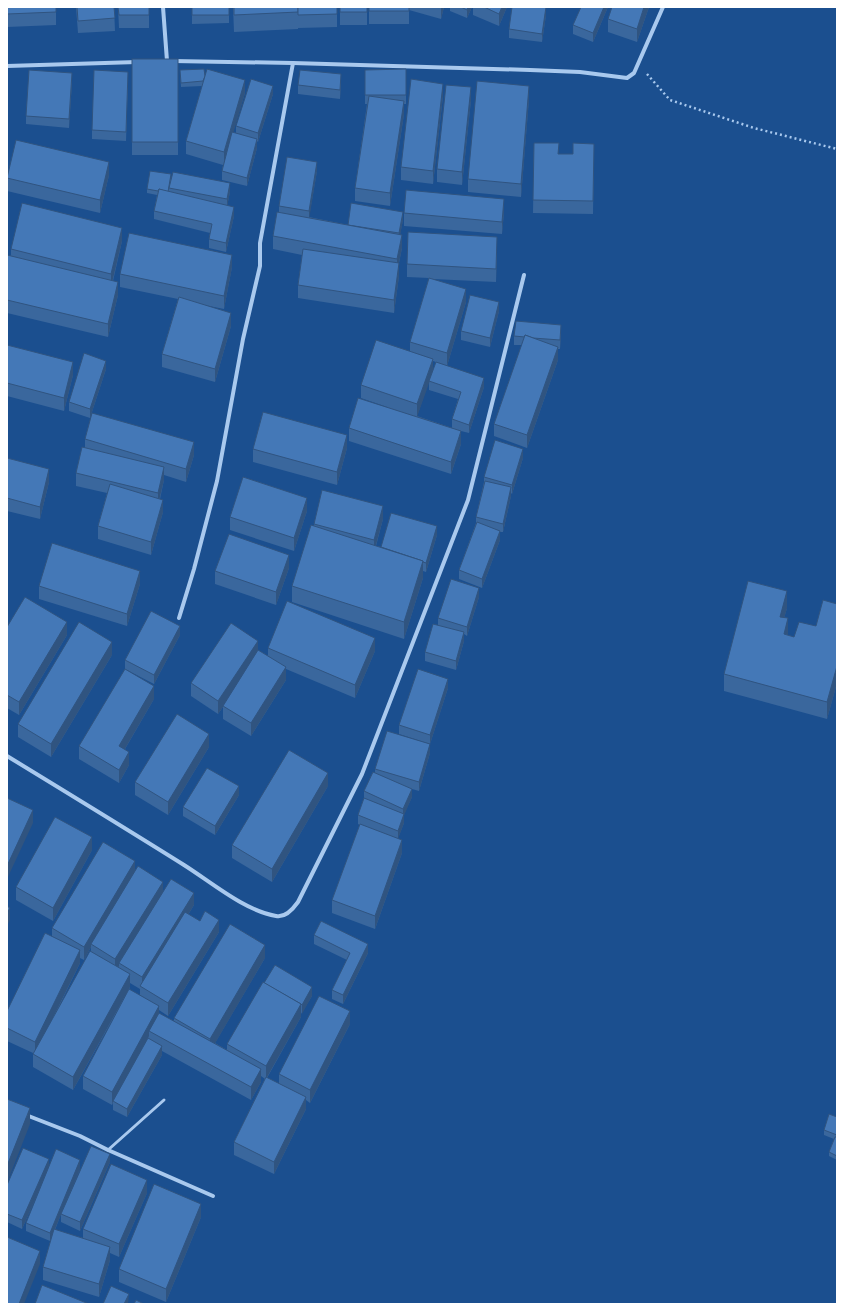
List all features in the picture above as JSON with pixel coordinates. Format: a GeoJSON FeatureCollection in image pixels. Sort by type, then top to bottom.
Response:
{"type":"FeatureCollection","features":[{"type":"Feature","properties":{"kind":"street"},"geometry":{"type":"LineString","coordinates":[[163,7],[167,61]]}},
{"type":"Feature","properties":{"kind":"street"},"geometry":{"type":"LineString","coordinates":[[159,61],[293,63],[580,72],[627,78],[634,73],[638,66],[663,7]]}},
{"type":"Feature","properties":{"kind":"street"},"geometry":{"type":"LineString","coordinates":[[7,66],[143,62]]}},
{"type":"Feature","properties":{"kind":"street"},"geometry":{"type":"LineString","coordinates":[[179,618],[194,569],[217,482],[243,339],[260,266],[260,242],[293,63]]}},
{"type":"Feature","properties":{"kind":"street"},"geometry":{"type":"LineString","coordinates":[[7,756],[184,865],[244,904],[262,913],[279,917],[290,912],[298,902],[362,774],[468,500],[524,275]]}},
{"type":"Feature","properties":{"kind":"street"},"geometry":{"type":"LineString","coordinates":[[22,1113],[80,1136],[108,1150],[213,1196]]}},
{"type":"Feature","properties":{"kind":"lane"},"geometry":{"type":"LineString","coordinates":[[108,1150],[164,1100]]}},
{"type":"Feature","properties":{"kind":"path"},"geometry":{"type":"LineString","coordinates":[[638,66],[670,100],[754,128],[837,149]]}},
{"type":"Feature","properties":{"kind":"building"},"geometry":{"type":"Polygon","coordinates":[[[7,7],[56,7],[56,12],[7,14],[7,7]]]}},
{"type":"Feature","properties":{"kind":"building"},"geometry":{"type":"Polygon","coordinates":[[[77,7],[114,7],[115,18],[78,21],[77,7]]]}},
{"type":"Feature","properties":{"kind":"building"},"geometry":{"type":"Polygon","coordinates":[[[118,7],[149,7],[149,15],[119,15],[118,7]]]}},
{"type":"Feature","properties":{"kind":"building"},"geometry":{"type":"Polygon","coordinates":[[[192,7],[229,7],[229,15],[192,15],[192,7]]]}},
{"type":"Feature","properties":{"kind":"building"},"geometry":{"type":"Polygon","coordinates":[[[234,7],[298,7],[298,12],[234,15],[234,7]]]}},
{"type":"Feature","properties":{"kind":"building"},"geometry":{"type":"Polygon","coordinates":[[[298,7],[337,7],[337,14],[298,15],[298,7]]]}},
{"type":"Feature","properties":{"kind":"building"},"geometry":{"type":"Polygon","coordinates":[[[340,7],[367,7],[367,12],[340,12],[340,7]]]}},
{"type":"Feature","properties":{"kind":"building"},"geometry":{"type":"Polygon","coordinates":[[[369,7],[409,7],[409,11],[369,11],[369,7]]]}},
{"type":"Feature","properties":{"kind":"building"},"geometry":{"type":"Polygon","coordinates":[[[461,7],[468,7],[467,10],[461,7]]]}},
{"type":"Feature","properties":{"kind":"building"},"geometry":{"type":"Polygon","coordinates":[[[484,7],[502,7],[499,14],[484,7]]]}},
{"type":"Feature","properties":{"kind":"building"},"geometry":{"type":"Polygon","coordinates":[[[512,7],[546,7],[542,34],[509,29],[512,7]]]}},
{"type":"Feature","properties":{"kind":"building"},"geometry":{"type":"Polygon","coordinates":[[[581,7],[604,7],[593,33],[573,25],[581,7]]]}},
{"type":"Feature","properties":{"kind":"building"},"geometry":{"type":"Polygon","coordinates":[[[612,7],[644,7],[637,29],[608,19],[612,7]]]}},
{"type":"Feature","properties":{"kind":"building"},"geometry":{"type":"Polygon","coordinates":[[[132,59],[178,59],[178,142],[132,142],[132,59]]]}},
{"type":"Feature","properties":{"kind":"building"},"geometry":{"type":"Polygon","coordinates":[[[204,69],[205,76],[203,81],[181,83],[180,70],[204,69]]]}},
{"type":"Feature","properties":{"kind":"building"},"geometry":{"type":"Polygon","coordinates":[[[207,69],[245,80],[224,152],[186,141],[207,69]]]}},
{"type":"Feature","properties":{"kind":"building"},"geometry":{"type":"Polygon","coordinates":[[[406,69],[406,95],[365,95],[365,70],[406,69]]]}},
{"type":"Feature","properties":{"kind":"building"},"geometry":{"type":"Polygon","coordinates":[[[29,70],[72,73],[69,119],[26,116],[29,70]]]}},
{"type":"Feature","properties":{"kind":"building"},"geometry":{"type":"Polygon","coordinates":[[[94,70],[128,72],[126,132],[92,130],[94,70]]]}},
{"type":"Feature","properties":{"kind":"building"},"geometry":{"type":"Polygon","coordinates":[[[300,70],[341,74],[340,90],[298,85],[300,70]]]}},
{"type":"Feature","properties":{"kind":"building"},"geometry":{"type":"Polygon","coordinates":[[[251,79],[273,86],[258,133],[236,126],[251,79]]]}},
{"type":"Feature","properties":{"kind":"building"},"geometry":{"type":"Polygon","coordinates":[[[411,79],[443,84],[433,171],[401,167],[411,79]]]}},
{"type":"Feature","properties":{"kind":"building"},"geometry":{"type":"Polygon","coordinates":[[[477,81],[529,86],[521,184],[468,179],[477,81]]]}},
{"type":"Feature","properties":{"kind":"building"},"geometry":{"type":"Polygon","coordinates":[[[446,85],[471,87],[462,172],[437,169],[446,85]]]}},
{"type":"Feature","properties":{"kind":"building"},"geometry":{"type":"Polygon","coordinates":[[[369,96],[404,101],[390,193],[355,188],[369,96]]]}},
{"type":"Feature","properties":{"kind":"building"},"geometry":{"type":"Polygon","coordinates":[[[232,132],[257,139],[247,178],[222,171],[232,132]]]}},
{"type":"Feature","properties":{"kind":"building"},"geometry":{"type":"Polygon","coordinates":[[[16,140],[109,162],[100,200],[7,178],[16,140]]]}},
{"type":"Feature","properties":{"kind":"building"},"geometry":{"type":"Polygon","coordinates":[[[534,143],[559,143],[558,154],[573,154],[573,143],[594,144],[593,201],[533,200],[534,143]]]}},
{"type":"Feature","properties":{"kind":"building"},"geometry":{"type":"Polygon","coordinates":[[[287,157],[317,162],[309,211],[279,206],[287,157]]]}},
{"type":"Feature","properties":{"kind":"building"},"geometry":{"type":"Polygon","coordinates":[[[150,171],[171,174],[168,192],[159,189],[158,191],[147,189],[150,171]]]}},
{"type":"Feature","properties":{"kind":"building"},"geometry":{"type":"Polygon","coordinates":[[[173,172],[230,183],[227,199],[169,188],[173,172]]]}},
{"type":"Feature","properties":{"kind":"building"},"geometry":{"type":"Polygon","coordinates":[[[159,189],[234,207],[226,243],[209,239],[212,224],[154,211],[159,189]]]}},
{"type":"Feature","properties":{"kind":"building"},"geometry":{"type":"Polygon","coordinates":[[[406,190],[504,199],[502,222],[404,213],[406,190]]]}},
{"type":"Feature","properties":{"kind":"building"},"geometry":{"type":"Polygon","coordinates":[[[22,203],[122,228],[111,274],[11,249],[22,203]]]}},
{"type":"Feature","properties":{"kind":"building"},"geometry":{"type":"Polygon","coordinates":[[[351,203],[403,212],[399,233],[348,225],[351,203]]]}},
{"type":"Feature","properties":{"kind":"building"},"geometry":{"type":"Polygon","coordinates":[[[277,212],[402,235],[397,259],[273,236],[277,212]]]}},
{"type":"Feature","properties":{"kind":"building"},"geometry":{"type":"Polygon","coordinates":[[[408,232],[497,237],[496,269],[407,264],[408,232]]]}},
{"type":"Feature","properties":{"kind":"building"},"geometry":{"type":"Polygon","coordinates":[[[129,233],[232,255],[224,296],[120,274],[129,233]]]}},
{"type":"Feature","properties":{"kind":"building"},"geometry":{"type":"Polygon","coordinates":[[[303,249],[399,263],[394,300],[298,285],[303,249]]]}},
{"type":"Feature","properties":{"kind":"building"},"geometry":{"type":"Polygon","coordinates":[[[7,255],[118,282],[108,324],[7,300],[7,255]]]}},
{"type":"Feature","properties":{"kind":"building"},"geometry":{"type":"Polygon","coordinates":[[[429,278],[466,289],[447,353],[410,342],[429,278]]]}},
{"type":"Feature","properties":{"kind":"building"},"geometry":{"type":"Polygon","coordinates":[[[470,295],[499,302],[490,338],[461,331],[470,295]]]}},
{"type":"Feature","properties":{"kind":"building"},"geometry":{"type":"Polygon","coordinates":[[[179,297],[231,313],[215,369],[162,354],[179,297]]]}},
{"type":"Feature","properties":{"kind":"building"},"geometry":{"type":"Polygon","coordinates":[[[516,321],[561,325],[560,340],[533,338],[525,335],[525,337],[514,336],[516,321]]]}},
{"type":"Feature","properties":{"kind":"building"},"geometry":{"type":"Polygon","coordinates":[[[525,335],[558,347],[527,435],[494,424],[525,335]]]}},
{"type":"Feature","properties":{"kind":"building"},"geometry":{"type":"Polygon","coordinates":[[[376,340],[433,359],[417,404],[361,385],[376,340]]]}},
{"type":"Feature","properties":{"kind":"building"},"geometry":{"type":"Polygon","coordinates":[[[7,345],[73,362],[64,398],[7,383],[7,345]]]}},
{"type":"Feature","properties":{"kind":"building"},"geometry":{"type":"Polygon","coordinates":[[[84,353],[106,361],[90,409],[69,402],[84,353]]]}},
{"type":"Feature","properties":{"kind":"building"},"geometry":{"type":"Polygon","coordinates":[[[436,362],[484,378],[469,425],[452,419],[461,392],[429,381],[436,362]]]}},
{"type":"Feature","properties":{"kind":"building"},"geometry":{"type":"Polygon","coordinates":[[[358,398],[461,431],[451,462],[349,428],[358,398]]]}},
{"type":"Feature","properties":{"kind":"building"},"geometry":{"type":"Polygon","coordinates":[[[263,412],[347,435],[337,472],[253,449],[263,412]]]}},
{"type":"Feature","properties":{"kind":"building"},"geometry":{"type":"Polygon","coordinates":[[[92,413],[194,442],[186,469],[85,439],[92,413]]]}},
{"type":"Feature","properties":{"kind":"building"},"geometry":{"type":"Polygon","coordinates":[[[495,440],[523,449],[512,485],[484,477],[495,440]]]}},
{"type":"Feature","properties":{"kind":"building"},"geometry":{"type":"Polygon","coordinates":[[[82,447],[164,467],[158,493],[76,473],[82,447]]]}},
{"type":"Feature","properties":{"kind":"building"},"geometry":{"type":"Polygon","coordinates":[[[7,458],[49,469],[40,507],[7,498],[7,458]]]}},
{"type":"Feature","properties":{"kind":"building"},"geometry":{"type":"Polygon","coordinates":[[[243,477],[307,498],[294,538],[230,517],[243,477]]]}},
{"type":"Feature","properties":{"kind":"building"},"geometry":{"type":"Polygon","coordinates":[[[485,481],[511,487],[503,524],[476,517],[485,481]]]}},
{"type":"Feature","properties":{"kind":"building"},"geometry":{"type":"Polygon","coordinates":[[[110,484],[163,500],[151,542],[98,526],[110,484]]]}},
{"type":"Feature","properties":{"kind":"building"},"geometry":{"type":"Polygon","coordinates":[[[322,490],[383,506],[374,540],[314,524],[322,490]]]}},
{"type":"Feature","properties":{"kind":"building"},"geometry":{"type":"Polygon","coordinates":[[[391,513],[437,526],[426,563],[381,547],[391,513]]]}},
{"type":"Feature","properties":{"kind":"building"},"geometry":{"type":"Polygon","coordinates":[[[477,522],[500,531],[482,579],[459,570],[477,522]]]}},
{"type":"Feature","properties":{"kind":"building"},"geometry":{"type":"Polygon","coordinates":[[[311,525],[423,561],[404,622],[292,586],[311,525]]]}},
{"type":"Feature","properties":{"kind":"building"},"geometry":{"type":"Polygon","coordinates":[[[229,534],[289,555],[276,592],[215,571],[229,534]]]}},
{"type":"Feature","properties":{"kind":"building"},"geometry":{"type":"Polygon","coordinates":[[[52,543],[140,571],[127,614],[39,586],[52,543]]]}},
{"type":"Feature","properties":{"kind":"building"},"geometry":{"type":"Polygon","coordinates":[[[451,579],[479,588],[467,627],[438,618],[451,579]]]}},
{"type":"Feature","properties":{"kind":"building"},"geometry":{"type":"Polygon","coordinates":[[[748,581],[787,591],[780,617],[788,618],[784,634],[794,637],[799,622],[816,626],[823,600],[837,604],[837,666],[827,702],[724,674],[748,581]]]}},
{"type":"Feature","properties":{"kind":"building"},"geometry":{"type":"Polygon","coordinates":[[[25,597],[67,622],[19,702],[7,695],[7,627],[25,597]]]}},
{"type":"Feature","properties":{"kind":"building"},"geometry":{"type":"Polygon","coordinates":[[[287,601],[375,638],[355,685],[268,648],[287,601]]]}},
{"type":"Feature","properties":{"kind":"building"},"geometry":{"type":"Polygon","coordinates":[[[151,611],[180,626],[154,675],[125,660],[151,611]]]}},
{"type":"Feature","properties":{"kind":"building"},"geometry":{"type":"Polygon","coordinates":[[[79,622],[112,642],[51,744],[18,724],[79,622]]]}},
{"type":"Feature","properties":{"kind":"building"},"geometry":{"type":"Polygon","coordinates":[[[231,623],[258,641],[218,701],[191,683],[231,623]]]}},
{"type":"Feature","properties":{"kind":"building"},"geometry":{"type":"Polygon","coordinates":[[[433,624],[464,632],[456,661],[425,652],[433,624]]]}},
{"type":"Feature","properties":{"kind":"building"},"geometry":{"type":"Polygon","coordinates":[[[258,650],[286,667],[251,723],[223,706],[258,650]]]}},
{"type":"Feature","properties":{"kind":"building"},"geometry":{"type":"Polygon","coordinates":[[[125,669],[154,686],[119,746],[129,752],[119,770],[79,746],[125,669]]]}},
{"type":"Feature","properties":{"kind":"building"},"geometry":{"type":"Polygon","coordinates":[[[418,669],[448,679],[430,735],[399,725],[418,669]]]}},
{"type":"Feature","properties":{"kind":"building"},"geometry":{"type":"Polygon","coordinates":[[[177,714],[209,734],[168,802],[135,782],[177,714]]]}},
{"type":"Feature","properties":{"kind":"building"},"geometry":{"type":"Polygon","coordinates":[[[387,731],[430,744],[419,782],[375,769],[387,731]]]}},
{"type":"Feature","properties":{"kind":"building"},"geometry":{"type":"Polygon","coordinates":[[[289,750],[328,773],[272,869],[232,845],[289,750]]]}},
{"type":"Feature","properties":{"kind":"building"},"geometry":{"type":"Polygon","coordinates":[[[207,768],[239,786],[215,826],[183,807],[207,768]]]}},
{"type":"Feature","properties":{"kind":"building"},"geometry":{"type":"Polygon","coordinates":[[[373,772],[412,789],[403,809],[364,791],[373,772]]]}},
{"type":"Feature","properties":{"kind":"building"},"geometry":{"type":"Polygon","coordinates":[[[7,798],[33,810],[7,866],[7,798]]]}},
{"type":"Feature","properties":{"kind":"building"},"geometry":{"type":"Polygon","coordinates":[[[364,798],[404,814],[398,831],[358,815],[364,798]]]}},
{"type":"Feature","properties":{"kind":"building"},"geometry":{"type":"Polygon","coordinates":[[[55,817],[92,837],[53,908],[16,887],[55,817]]]}},
{"type":"Feature","properties":{"kind":"building"},"geometry":{"type":"Polygon","coordinates":[[[360,824],[402,840],[375,916],[332,900],[360,824]]]}},
{"type":"Feature","properties":{"kind":"building"},"geometry":{"type":"Polygon","coordinates":[[[103,842],[135,861],[84,947],[52,928],[103,842]]]}},
{"type":"Feature","properties":{"kind":"building"},"geometry":{"type":"Polygon","coordinates":[[[138,866],[163,882],[115,959],[91,944],[138,866]]]}},
{"type":"Feature","properties":{"kind":"building"},"geometry":{"type":"Polygon","coordinates":[[[171,879],[194,893],[142,977],[119,963],[171,879]]]}},
{"type":"Feature","properties":{"kind":"building"},"geometry":{"type":"Polygon","coordinates":[[[7,906],[10,908],[7,913],[7,906]]]}},
{"type":"Feature","properties":{"kind":"building"},"geometry":{"type":"Polygon","coordinates":[[[205,911],[219,920],[168,1003],[140,986],[185,912],[200,921],[205,911]]]}},
{"type":"Feature","properties":{"kind":"building"},"geometry":{"type":"Polygon","coordinates":[[[321,921],[368,944],[343,995],[332,990],[350,953],[314,935],[321,921]]]}},
{"type":"Feature","properties":{"kind":"building"},"geometry":{"type":"Polygon","coordinates":[[[230,924],[265,945],[210,1039],[174,1018],[230,924]]]}},
{"type":"Feature","properties":{"kind":"building"},"geometry":{"type":"Polygon","coordinates":[[[45,933],[80,950],[35,1042],[7,1028],[7,1011],[45,933]]]}},
{"type":"Feature","properties":{"kind":"building"},"geometry":{"type":"Polygon","coordinates":[[[90,951],[130,974],[73,1077],[33,1054],[90,951]]]}},
{"type":"Feature","properties":{"kind":"building"},"geometry":{"type":"Polygon","coordinates":[[[275,965],[312,987],[302,1005],[264,983],[275,965]]]}},
{"type":"Feature","properties":{"kind":"building"},"geometry":{"type":"Polygon","coordinates":[[[263,982],[301,1004],[266,1066],[227,1044],[263,982]]]}},
{"type":"Feature","properties":{"kind":"building"},"geometry":{"type":"Polygon","coordinates":[[[129,989],[159,1006],[112,1092],[83,1076],[129,989]]]}},
{"type":"Feature","properties":{"kind":"building"},"geometry":{"type":"Polygon","coordinates":[[[319,996],[350,1011],[310,1090],[279,1074],[319,996]]]}},
{"type":"Feature","properties":{"kind":"building"},"geometry":{"type":"Polygon","coordinates":[[[159,1013],[261,1069],[251,1087],[149,1031],[159,1013]]]}},
{"type":"Feature","properties":{"kind":"building"},"geometry":{"type":"Polygon","coordinates":[[[148,1038],[162,1046],[127,1109],[113,1101],[148,1038]]]}},
{"type":"Feature","properties":{"kind":"building"},"geometry":{"type":"Polygon","coordinates":[[[266,1077],[306,1097],[274,1162],[234,1142],[266,1077]]]}},
{"type":"Feature","properties":{"kind":"building"},"geometry":{"type":"Polygon","coordinates":[[[7,1099],[30,1108],[7,1166],[7,1099]]]}},
{"type":"Feature","properties":{"kind":"building"},"geometry":{"type":"Polygon","coordinates":[[[829,1114],[837,1117],[837,1135],[824,1130],[829,1114]]]}},
{"type":"Feature","properties":{"kind":"building"},"geometry":{"type":"Polygon","coordinates":[[[835,1137],[837,1137],[837,1156],[829,1152],[835,1137]]]}},
{"type":"Feature","properties":{"kind":"building"},"geometry":{"type":"Polygon","coordinates":[[[91,1146],[110,1154],[80,1222],[61,1214],[91,1146]]]}},
{"type":"Feature","properties":{"kind":"building"},"geometry":{"type":"Polygon","coordinates":[[[23,1148],[49,1159],[22,1220],[7,1214],[7,1185],[23,1148]]]}},
{"type":"Feature","properties":{"kind":"building"},"geometry":{"type":"Polygon","coordinates":[[[56,1149],[80,1160],[50,1233],[26,1223],[56,1149]]]}},
{"type":"Feature","properties":{"kind":"building"},"geometry":{"type":"Polygon","coordinates":[[[111,1164],[147,1180],[119,1244],[83,1229],[111,1164]]]}},
{"type":"Feature","properties":{"kind":"building"},"geometry":{"type":"Polygon","coordinates":[[[154,1184],[201,1204],[166,1289],[119,1269],[154,1184]]]}},
{"type":"Feature","properties":{"kind":"building"},"geometry":{"type":"Polygon","coordinates":[[[54,1229],[110,1247],[99,1284],[43,1267],[54,1229]]]}},
{"type":"Feature","properties":{"kind":"building"},"geometry":{"type":"Polygon","coordinates":[[[7,1237],[40,1251],[19,1304],[7,1304],[7,1237]]]}},
{"type":"Feature","properties":{"kind":"building"},"geometry":{"type":"Polygon","coordinates":[[[42,1285],[89,1304],[35,1304],[42,1285]]]}},
{"type":"Feature","properties":{"kind":"building"},"geometry":{"type":"Polygon","coordinates":[[[111,1286],[129,1294],[124,1304],[103,1304],[111,1286]]]}},
{"type":"Feature","properties":{"kind":"building"},"geometry":{"type":"Polygon","coordinates":[[[136,1300],[144,1304],[134,1304],[136,1300]]]}}]}
